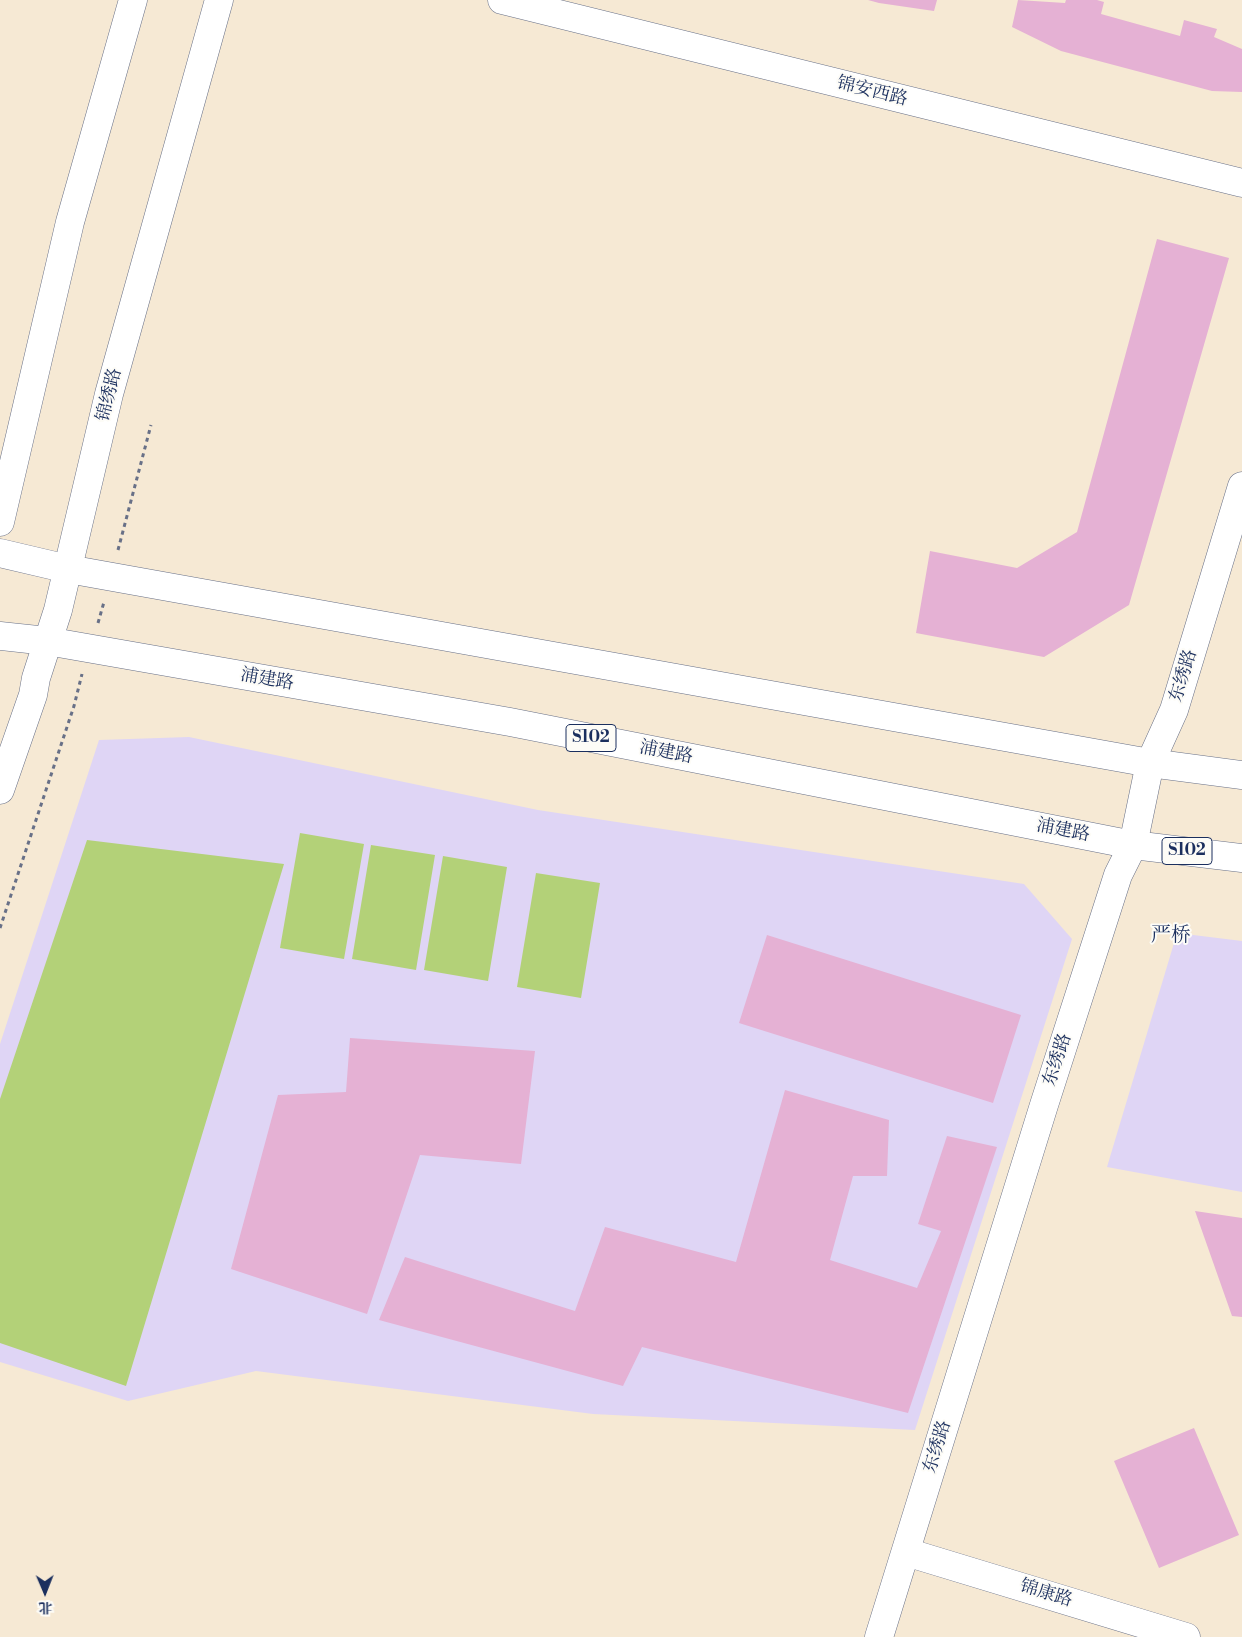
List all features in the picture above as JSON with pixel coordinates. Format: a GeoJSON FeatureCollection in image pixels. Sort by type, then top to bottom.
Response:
{"type":"FeatureCollection","features":[{"type":"Feature","properties":{"kind":"main road"},"geometry":{"type":"LineString","coordinates":[[0,522],[70,222],[132,0]]}},
{"type":"Feature","properties":{"kind":"main road","name":"锦绣路"},"geometry":{"type":"LineString","coordinates":[[0,790],[33,695],[36,678],[58,610],[109,394],[218,0]]}},
{"type":"Feature","properties":{"kind":"main road","name":"锦安西路"},"geometry":{"type":"LineString","coordinates":[[502,0],[1242,183]]}},
{"type":"Feature","properties":{"kind":"main road","name":"东绣路"},"geometry":{"type":"LineString","coordinates":[[880,1637],[1044,1105],[1118,875],[1133,845],[1150,763],[1174,710],[1242,486]]}},
{"type":"Feature","properties":{"kind":"main road"},"geometry":{"type":"LineString","coordinates":[[0,552],[68,569],[1150,763],[1242,775]]}},
{"type":"Feature","properties":{"kind":"main road","name":"浦建路"},"geometry":{"type":"LineString","coordinates":[[0,636],[47,641],[510,722],[1133,845],[1242,858]]}},
{"type":"Feature","properties":{"kind":"main road","name":"锦康路"},"geometry":{"type":"LineString","coordinates":[[906,1552],[1186,1637]]}},
{"type":"Feature","properties":{"kind":"shaded area"},"geometry":{"type":"Polygon","coordinates":[[[189,737],[538,810],[1024,884],[1072,939],[915,1430],[593,1414],[256,1371],[128,1401],[0,1362],[0,1044],[99,740],[189,737]]]}},
{"type":"Feature","properties":{"kind":"shaded area"},"geometry":{"type":"Polygon","coordinates":[[[1177,933],[1242,941],[1242,1192],[1107,1167],[1177,933]]]}},
{"type":"Feature","properties":{"kind":"green space"},"geometry":{"type":"Polygon","coordinates":[[[300,833],[364,844],[344,959],[280,948],[300,833]]]}},
{"type":"Feature","properties":{"kind":"green space"},"geometry":{"type":"Polygon","coordinates":[[[87,840],[284,864],[126,1386],[0,1343],[0,1099],[87,840]]]}},
{"type":"Feature","properties":{"kind":"green space"},"geometry":{"type":"Polygon","coordinates":[[[371,845],[435,855],[416,970],[352,959],[371,845]]]}},
{"type":"Feature","properties":{"kind":"green space"},"geometry":{"type":"Polygon","coordinates":[[[443,856],[507,867],[488,981],[424,970],[443,856]]]}},
{"type":"Feature","properties":{"kind":"green space"},"geometry":{"type":"Polygon","coordinates":[[[536,873],[600,883],[581,998],[517,987],[536,873]]]}},
{"type":"Feature","properties":{"kind":"building"},"geometry":{"type":"Polygon","coordinates":[[[868,0],[937,0],[934,11],[868,0]]]}},
{"type":"Feature","properties":{"kind":"building"},"geometry":{"type":"Polygon","coordinates":[[[1018,0],[1065,3],[1066,0],[1097,0],[1104,2],[1101,14],[1180,36],[1184,20],[1217,29],[1214,37],[1242,49],[1242,92],[1212,91],[1061,51],[1012,27],[1018,0]]]}},
{"type":"Feature","properties":{"kind":"building"},"geometry":{"type":"Polygon","coordinates":[[[1157,239],[1229,258],[1129,605],[1044,657],[916,633],[930,551],[1017,568],[1077,532],[1157,239]]]}},
{"type":"Feature","properties":{"kind":"building"},"geometry":{"type":"Polygon","coordinates":[[[767,935],[1021,1015],[993,1103],[739,1023],[767,935]]]}},
{"type":"Feature","properties":{"kind":"building"},"geometry":{"type":"Polygon","coordinates":[[[350,1038],[535,1051],[521,1164],[420,1155],[367,1314],[231,1269],[278,1095],[346,1092],[350,1038]]]}},
{"type":"Feature","properties":{"kind":"building"},"geometry":{"type":"Polygon","coordinates":[[[785,1090],[889,1120],[887,1176],[853,1176],[830,1260],[917,1288],[941,1231],[918,1224],[947,1136],[997,1147],[908,1413],[642,1347],[623,1386],[379,1320],[405,1257],[575,1311],[605,1227],[736,1262],[785,1090]]]}},
{"type":"Feature","properties":{"kind":"building"},"geometry":{"type":"Polygon","coordinates":[[[1195,1211],[1242,1218],[1242,1317],[1232,1316],[1195,1211]]]}},
{"type":"Feature","properties":{"kind":"building"},"geometry":{"type":"Polygon","coordinates":[[[1194,1428],[1239,1535],[1159,1568],[1114,1461],[1194,1428]]]}},
{"type":"Feature","properties":{"kind":"district","name":"严桥"},"geometry":{"type":"Point","coordinates":[1171,936]}}]}
